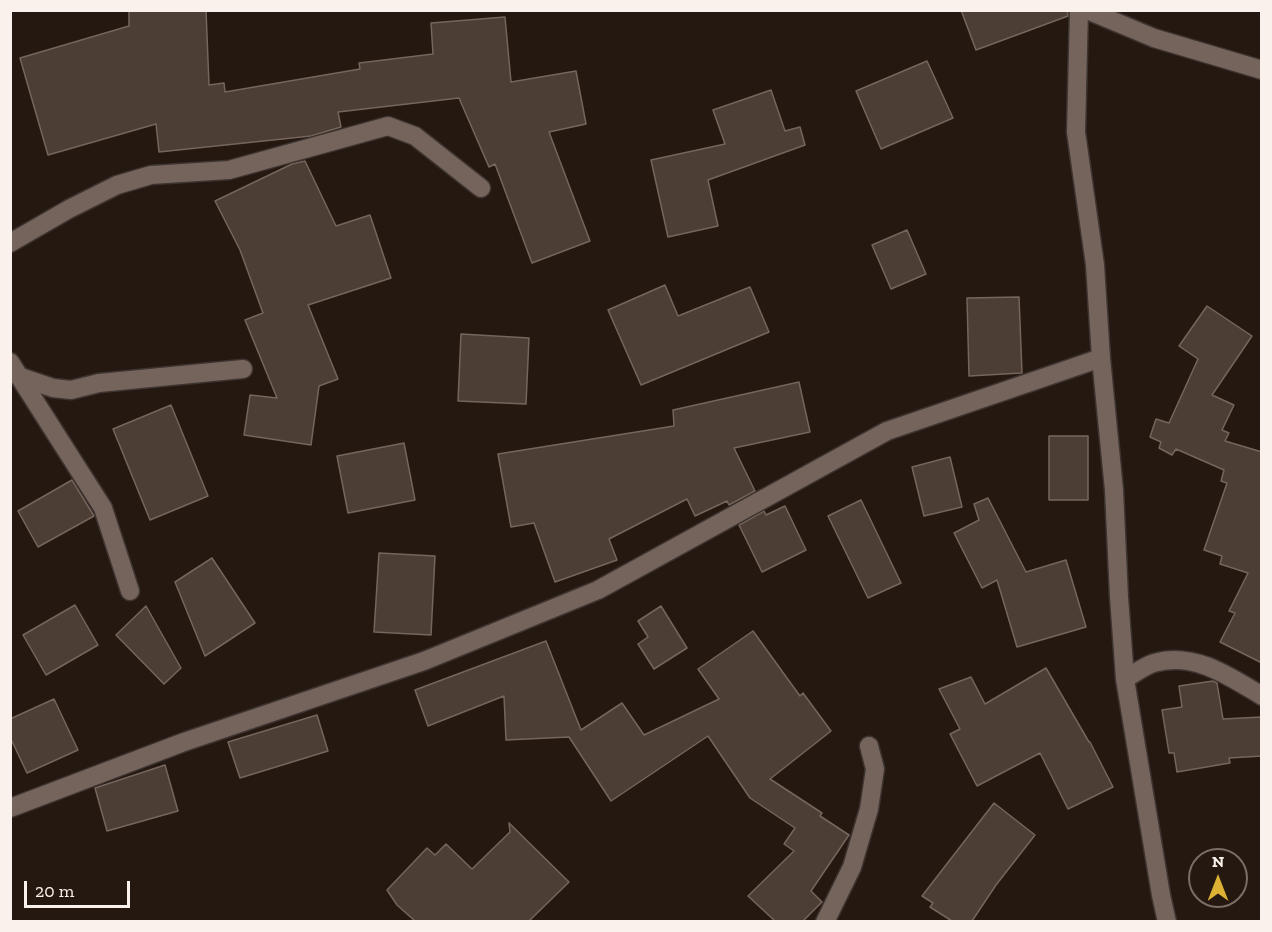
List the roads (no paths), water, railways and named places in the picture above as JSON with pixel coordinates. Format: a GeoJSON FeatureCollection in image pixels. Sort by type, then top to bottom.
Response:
{"type":"FeatureCollection","features":[{"type":"Feature","properties":{"kind":"street"},"geometry":{"type":"LineString","coordinates":[[1079,10],[1076,132],[1095,265],[1101,358],[1114,490],[1125,679],[1167,921]]}},
{"type":"Feature","properties":{"kind":"street"},"geometry":{"type":"LineString","coordinates":[[1087,10],[1154,38],[1262,70]]}},
{"type":"Feature","properties":{"kind":"street"},"geometry":{"type":"LineString","coordinates":[[10,243],[78,204],[117,185],[150,175],[229,170],[388,126],[415,136],[481,188]]}},
{"type":"Feature","properties":{"kind":"street"},"geometry":{"type":"LineString","coordinates":[[10,808],[184,741],[424,661],[598,590],[886,431],[1101,358]]}},
{"type":"Feature","properties":{"kind":"street"},"geometry":{"type":"LineString","coordinates":[[14,369],[53,387],[71,390],[99,383],[243,369]]}},
{"type":"Feature","properties":{"kind":"street"},"geometry":{"type":"LineString","coordinates":[[14,369],[103,508],[130,591]]}},
{"type":"Feature","properties":{"kind":"street"},"geometry":{"type":"LineString","coordinates":[[1125,679],[1152,664],[1166,661],[1193,661],[1226,674],[1262,696]]}},
{"type":"Feature","properties":{"kind":"street"},"geometry":{"type":"LineString","coordinates":[[825,921],[852,867],[869,809],[875,769],[869,746]]}}]}
